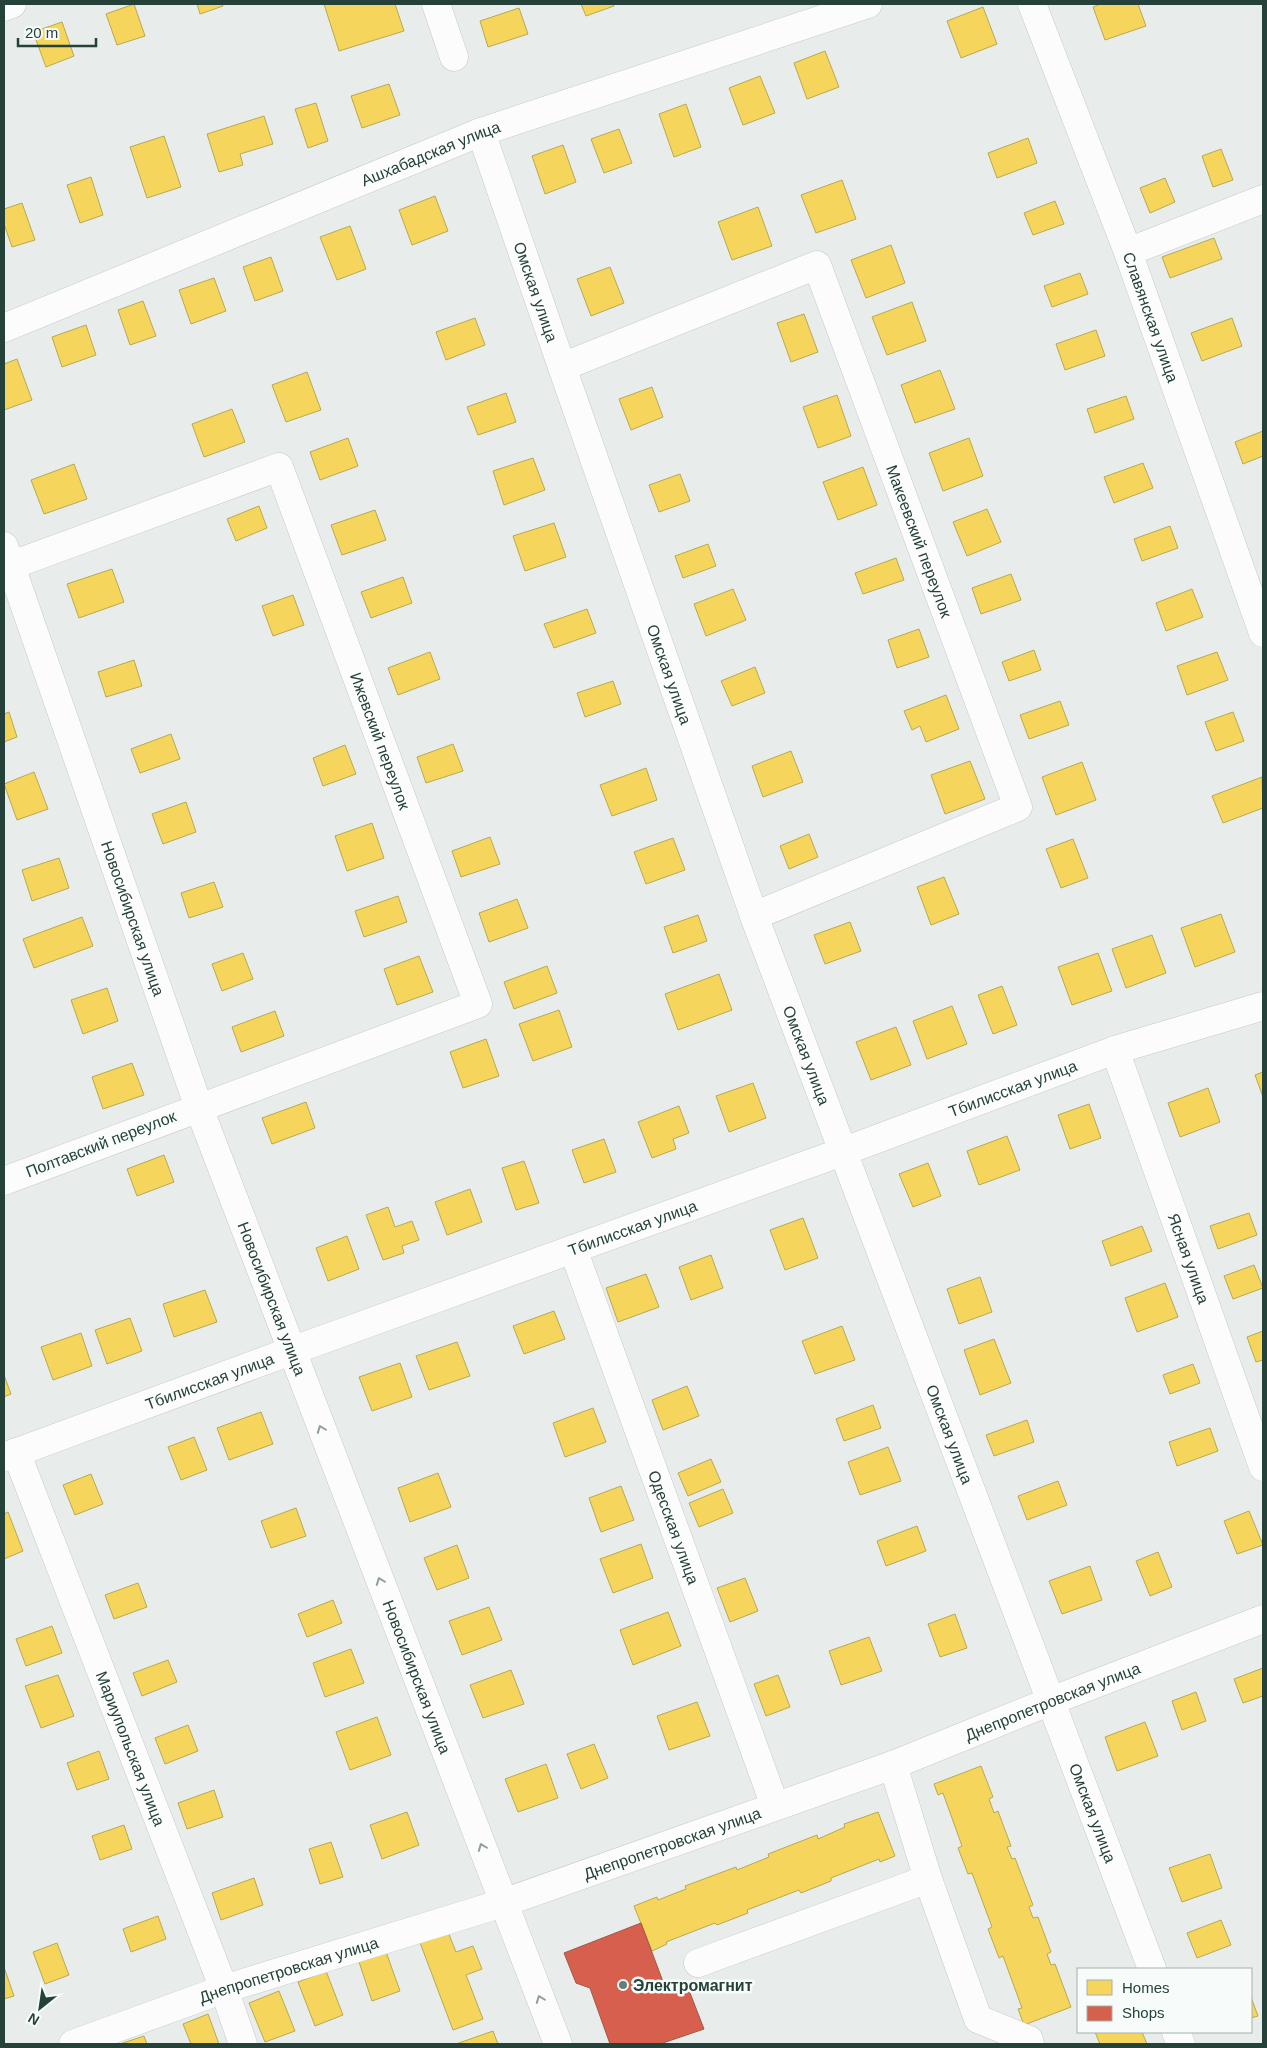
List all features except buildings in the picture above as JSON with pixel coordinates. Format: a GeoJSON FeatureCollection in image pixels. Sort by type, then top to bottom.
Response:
{"type":"FeatureCollection","features":[{"type":"Feature","properties":{"kind":"street"},"geometry":{"type":"LineString","coordinates":[[4,7],[12,4]]}},
{"type":"Feature","properties":{"kind":"street"},"geometry":{"type":"LineString","coordinates":[[436,4],[454,57]]}},
{"type":"Feature","properties":{"kind":"street","name":"Ашхабадская улица"},"geometry":{"type":"LineString","coordinates":[[4,328],[482,132],[868,4]]}},
{"type":"Feature","properties":{"kind":"street","name":"Славянская улица"},"geometry":{"type":"LineString","coordinates":[[1032,4],[1128,252],[1263,633]]}},
{"type":"Feature","properties":{"kind":"street","name":"Омская улица"},"geometry":{"type":"LineString","coordinates":[[482,132],[754,916],[1152,1968]]}},
{"type":"Feature","properties":{"kind":"street"},"geometry":{"type":"LineString","coordinates":[[1128,252],[1263,199]]}},
{"type":"Feature","properties":{"kind":"street","name":"Макеевский переулок"},"geometry":{"type":"LineString","coordinates":[[562,367],[816,265],[1018,807],[754,916]]}},
{"type":"Feature","properties":{"kind":"street","name":"Ижевский переулок"},"geometry":{"type":"LineString","coordinates":[[6,560],[279,467],[478,1004],[199,1108]]}},
{"type":"Feature","properties":{"kind":"street","name":"Новосибирская улица"},"geometry":{"type":"LineString","coordinates":[[6,560],[199,1108],[558,2044]]}},
{"type":"Feature","properties":{"kind":"street","name":"Тбилисская улица"},"geometry":{"type":"LineString","coordinates":[[10,1455],[291,1350],[842,1152],[1115,1050],[1263,1006]]}},
{"type":"Feature","properties":{"kind":"street","name":"Ясная улица"},"geometry":{"type":"LineString","coordinates":[[1115,1050],[1263,1467]]}},
{"type":"Feature","properties":{"kind":"street","name":"Полтавский переулок"},"geometry":{"type":"LineString","coordinates":[[4,1181],[199,1108]]}},
{"type":"Feature","properties":{"kind":"street","name":"Одесская улица"},"geometry":{"type":"LineString","coordinates":[[573,1249],[775,1806]]}},
{"type":"Feature","properties":{"kind":"street","name":"Мариупольская улица"},"geometry":{"type":"LineString","coordinates":[[10,1455],[224,1989],[244,2044]]}},
{"type":"Feature","properties":{"kind":"street","name":"Днепропетровская улица"},"geometry":{"type":"LineString","coordinates":[[73,2044],[224,1989],[503,1903],[893,1765],[1051,1701],[1263,1619]]}},
{"type":"Feature","properties":{"kind":"street"},"geometry":{"type":"LineString","coordinates":[[893,1765],[928,1879],[978,2019],[1029,2040],[1030,2044]]}},
{"type":"Feature","properties":{"kind":"street"},"geometry":{"type":"LineString","coordinates":[[698,1963],[928,1879]]}},
{"type":"Feature","properties":{"kind":"place","name":"Электромагнит"},"geometry":{"type":"Point","coordinates":[623,1985]}}]}
